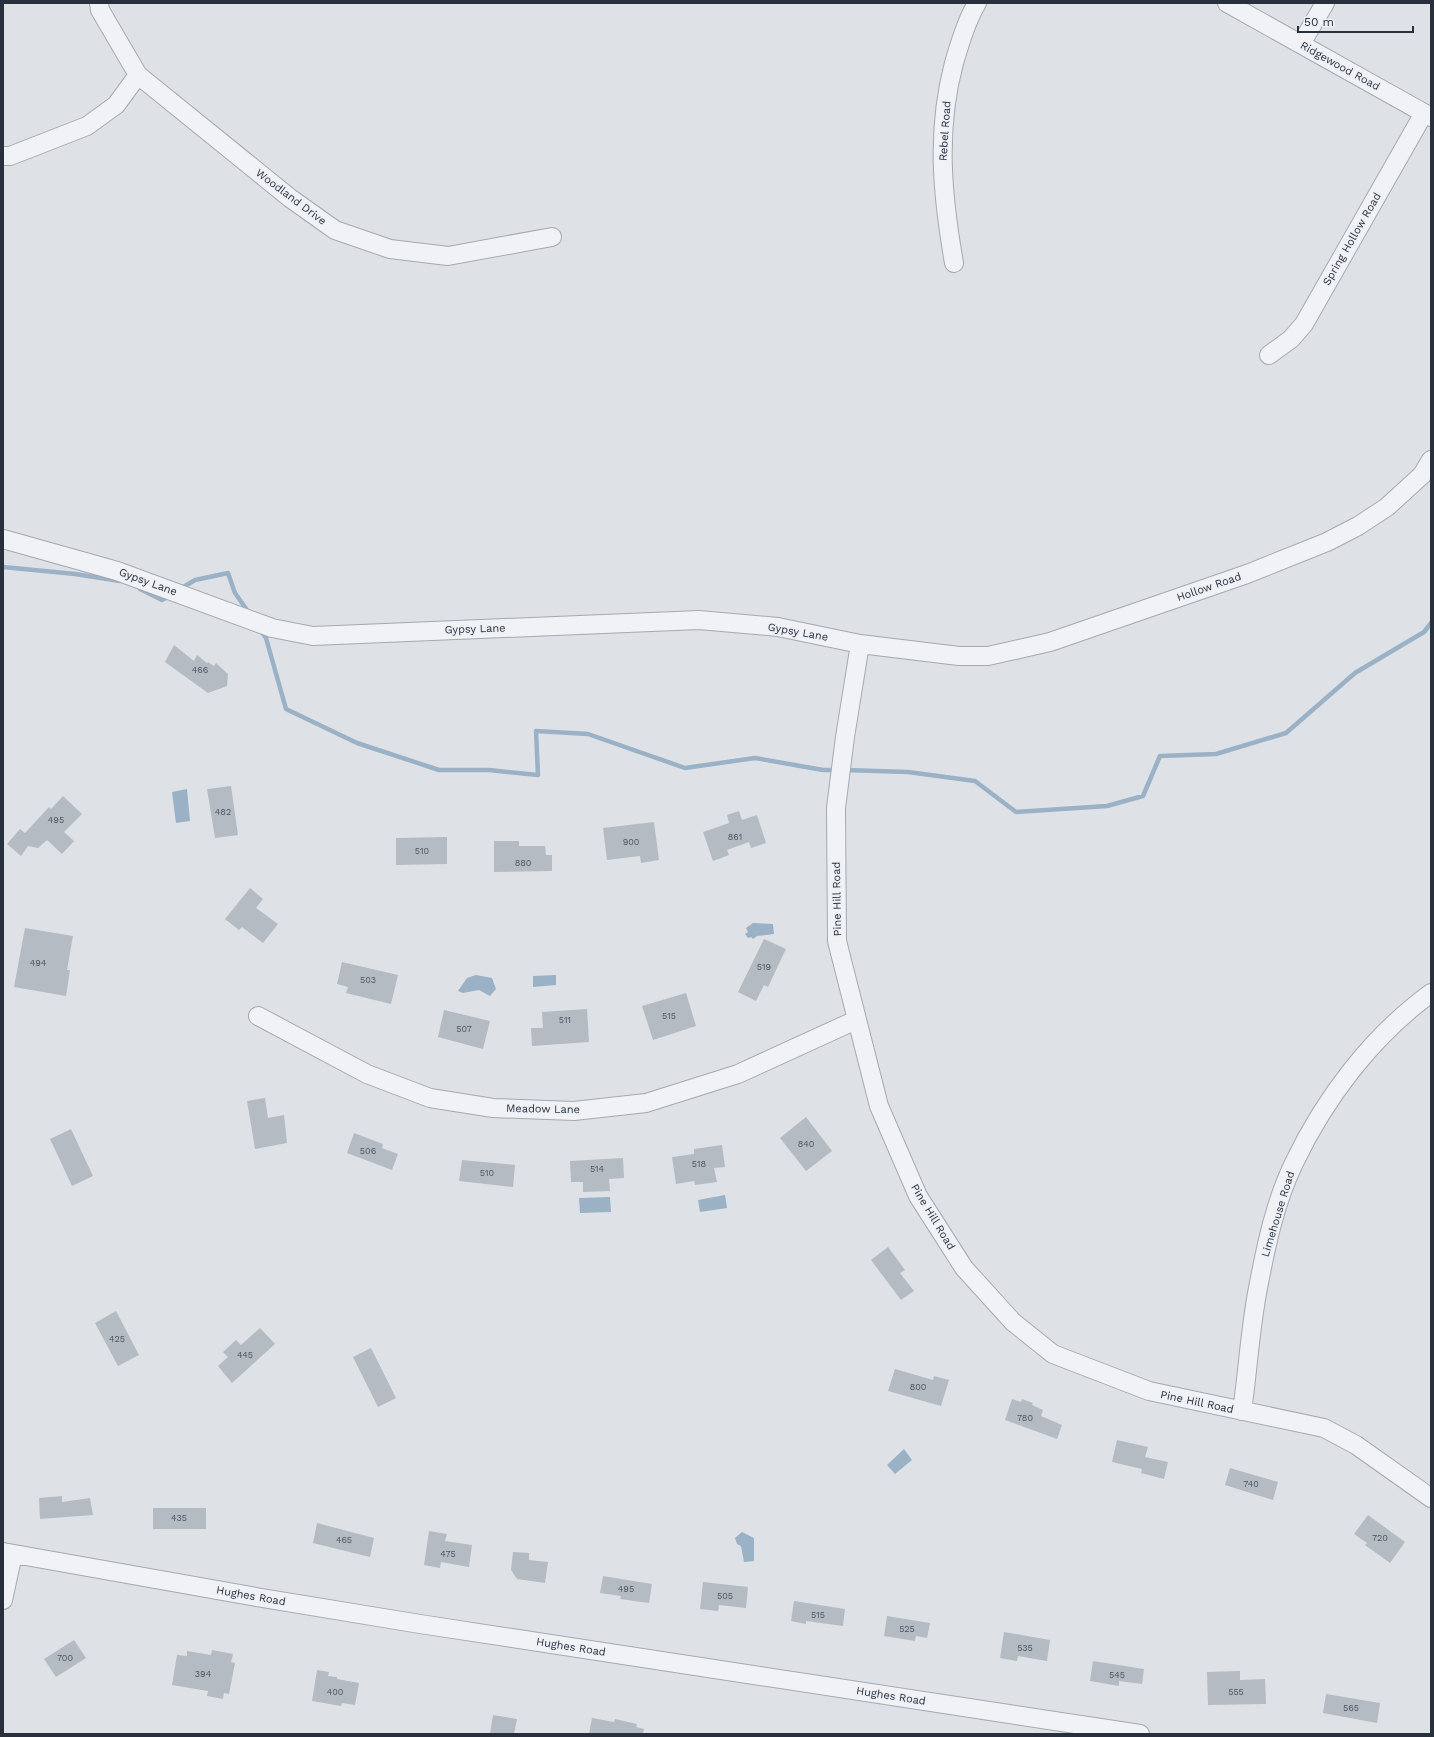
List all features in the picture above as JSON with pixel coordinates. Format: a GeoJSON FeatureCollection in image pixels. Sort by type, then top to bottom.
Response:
{"type":"FeatureCollection","features":[{"type":"Feature","properties":{"kind":"street","name":"Woodland Drive"},"geometry":{"type":"LineString","coordinates":[[99,3],[100,10],[138,75],[290,198],[335,230],[390,249],[448,256],[552,237]]}},
{"type":"Feature","properties":{"kind":"street","name":"Rebel Road"},"geometry":{"type":"LineString","coordinates":[[954,263],[946,220],[942,158],[943,119],[949,83],[959,45],[977,3]]}},
{"type":"Feature","properties":{"kind":"street","name":"Ridgewood Road"},"geometry":{"type":"LineString","coordinates":[[1227,3],[1428,115]]}},
{"type":"Feature","properties":{"kind":"street"},"geometry":{"type":"LineString","coordinates":[[1301,44],[1325,3]]}},
{"type":"Feature","properties":{"kind":"street"},"geometry":{"type":"LineString","coordinates":[[3,156],[10,156],[87,126],[116,105],[138,75]]}},
{"type":"Feature","properties":{"kind":"street","name":"Spring Hollow Road"},"geometry":{"type":"LineString","coordinates":[[1269,355],[1291,339],[1304,324],[1428,115]]}},
{"type":"Feature","properties":{"kind":"street","name":"Hollow Road"},"geometry":{"type":"LineString","coordinates":[[959,656],[988,656],[1050,642],[1247,574],[1327,542],[1358,526],[1387,507],[1426,478],[1431,460]]}},
{"type":"Feature","properties":{"kind":"street","name":"Gypsy Lane"},"geometry":{"type":"LineString","coordinates":[[3,540],[117,571],[272,628],[313,636],[699,620],[778,627],[860,644],[959,656]]}},
{"type":"Feature","properties":{"kind":"street","name":"Pine Hill Road"},"geometry":{"type":"LineString","coordinates":[[860,644],[845,737],[836,808],[837,940],[856,1020],[879,1106],[918,1196],[964,1268],[1013,1322],[1053,1354],[1149,1391],[1324,1428],[1356,1445],[1431,1498]]}},
{"type":"Feature","properties":{"kind":"street","name":"Limehouse Road"},"geometry":{"type":"LineString","coordinates":[[1242,1411],[1258,1290],[1268,1241],[1281,1195],[1293,1164],[1313,1127],[1336,1091],[1363,1056],[1392,1026],[1431,993]]}},
{"type":"Feature","properties":{"kind":"street","name":"Meadow Lane"},"geometry":{"type":"LineString","coordinates":[[258,1016],[367,1074],[430,1098],[493,1108],[574,1111],[646,1103],[738,1074],[856,1020]]}},
{"type":"Feature","properties":{"kind":"street"},"geometry":{"type":"LineString","coordinates":[[3,1600],[8,1553]]}},
{"type":"Feature","properties":{"kind":"street","name":"Hughes Road"},"geometry":{"type":"LineString","coordinates":[[8,1553],[256,1597],[420,1624],[1140,1734]]}},
{"type":"Feature","properties":{"kind":"water"},"geometry":{"type":"Polygon","coordinates":[[[187,789],[190,821],[176,823],[172,792],[187,789]]]}},
{"type":"Feature","properties":{"kind":"water"},"geometry":{"type":"Polygon","coordinates":[[[753,923],[773,924],[774,934],[757,936],[753,939],[751,937],[748,938],[745,934],[748,932],[746,928],[753,923]]]}},
{"type":"Feature","properties":{"kind":"water"},"geometry":{"type":"Polygon","coordinates":[[[476,975],[492,978],[496,989],[490,996],[479,990],[463,993],[458,991],[467,978],[476,975]]]}},
{"type":"Feature","properties":{"kind":"water"},"geometry":{"type":"Polygon","coordinates":[[[556,975],[556,985],[533,987],[533,976],[556,975]]]}},
{"type":"Feature","properties":{"kind":"water"},"geometry":{"type":"Polygon","coordinates":[[[725,1195],[727,1208],[700,1212],[698,1200],[725,1195]]]}},
{"type":"Feature","properties":{"kind":"water"},"geometry":{"type":"Polygon","coordinates":[[[610,1197],[611,1212],[580,1213],[579,1198],[610,1197]]]}},
{"type":"Feature","properties":{"kind":"water"},"geometry":{"type":"Polygon","coordinates":[[[904,1449],[912,1460],[895,1474],[887,1465],[904,1449]]]}},
{"type":"Feature","properties":{"kind":"water"},"geometry":{"type":"Polygon","coordinates":[[[742,1532],[754,1538],[754,1561],[744,1562],[741,1546],[737,1544],[735,1538],[742,1532]]]}},
{"type":"Feature","properties":{"kind":"building"},"geometry":{"type":"Polygon","coordinates":[[[174,645],[194,661],[197,655],[207,663],[208,662],[214,666],[216,663],[228,674],[227,686],[208,693],[165,662],[174,645]]]}},
{"type":"Feature","properties":{"kind":"building"},"geometry":{"type":"Polygon","coordinates":[[[231,786],[238,835],[215,838],[207,789],[231,786]]]}},
{"type":"Feature","properties":{"kind":"building"},"geometry":{"type":"Polygon","coordinates":[[[63,796],[82,814],[64,832],[74,841],[62,854],[47,840],[38,848],[28,846],[21,856],[7,844],[20,829],[25,833],[49,807],[51,809],[63,796]]]}},
{"type":"Feature","properties":{"kind":"building"},"geometry":{"type":"Polygon","coordinates":[[[739,811],[742,820],[757,815],[766,843],[751,848],[749,842],[727,850],[729,855],[713,861],[703,832],[729,823],[727,815],[739,811]]]}},
{"type":"Feature","properties":{"kind":"building"},"geometry":{"type":"Polygon","coordinates":[[[654,822],[659,860],[641,863],[640,856],[607,860],[603,828],[654,822]]]}},
{"type":"Feature","properties":{"kind":"building"},"geometry":{"type":"Polygon","coordinates":[[[447,837],[447,864],[396,865],[396,838],[447,837]]]}},
{"type":"Feature","properties":{"kind":"building"},"geometry":{"type":"Polygon","coordinates":[[[494,841],[519,841],[519,846],[545,846],[546,855],[552,855],[552,871],[494,872],[494,841]]]}},
{"type":"Feature","properties":{"kind":"building"},"geometry":{"type":"Polygon","coordinates":[[[250,888],[263,899],[256,908],[278,924],[263,943],[242,927],[239,930],[225,919],[250,888]]]}},
{"type":"Feature","properties":{"kind":"building"},"geometry":{"type":"Polygon","coordinates":[[[25,928],[73,936],[67,970],[70,970],[66,996],[14,987],[25,928]]]}},
{"type":"Feature","properties":{"kind":"building"},"geometry":{"type":"Polygon","coordinates":[[[764,939],[786,949],[768,987],[764,985],[756,1001],[738,992],[764,939]]]}},
{"type":"Feature","properties":{"kind":"building"},"geometry":{"type":"Polygon","coordinates":[[[342,962],[398,975],[391,1004],[346,993],[348,987],[337,984],[342,962]]]}},
{"type":"Feature","properties":{"kind":"building"},"geometry":{"type":"Polygon","coordinates":[[[686,993],[696,1026],[653,1040],[642,1006],[686,993]]]}},
{"type":"Feature","properties":{"kind":"building"},"geometry":{"type":"Polygon","coordinates":[[[587,1009],[589,1042],[532,1046],[531,1028],[543,1028],[542,1012],[587,1009]]]}},
{"type":"Feature","properties":{"kind":"building"},"geometry":{"type":"Polygon","coordinates":[[[444,1010],[490,1021],[483,1049],[438,1037],[444,1010]]]}},
{"type":"Feature","properties":{"kind":"building"},"geometry":{"type":"Polygon","coordinates":[[[265,1098],[268,1118],[284,1115],[287,1143],[255,1149],[247,1101],[265,1098]]]}},
{"type":"Feature","properties":{"kind":"building"},"geometry":{"type":"Polygon","coordinates":[[[806,1117],[832,1151],[806,1171],[780,1138],[806,1117]]]}},
{"type":"Feature","properties":{"kind":"building"},"geometry":{"type":"Polygon","coordinates":[[[71,1129],[93,1176],[72,1186],[50,1139],[71,1129]]]}},
{"type":"Feature","properties":{"kind":"building"},"geometry":{"type":"Polygon","coordinates":[[[354,1133],[383,1144],[382,1148],[398,1154],[392,1170],[347,1153],[354,1133]]]}},
{"type":"Feature","properties":{"kind":"building"},"geometry":{"type":"Polygon","coordinates":[[[722,1145],[725,1167],[714,1168],[717,1182],[695,1185],[694,1181],[676,1184],[672,1157],[694,1154],[694,1149],[722,1145]]]}},
{"type":"Feature","properties":{"kind":"building"},"geometry":{"type":"Polygon","coordinates":[[[623,1158],[624,1178],[609,1179],[610,1191],[583,1192],[583,1182],[571,1182],[570,1161],[623,1158]]]}},
{"type":"Feature","properties":{"kind":"building"},"geometry":{"type":"Polygon","coordinates":[[[462,1160],[515,1165],[513,1187],[459,1181],[462,1160]]]}},
{"type":"Feature","properties":{"kind":"building"},"geometry":{"type":"Polygon","coordinates":[[[888,1247],[905,1270],[900,1273],[914,1291],[901,1300],[871,1260],[888,1247]]]}},
{"type":"Feature","properties":{"kind":"building"},"geometry":{"type":"Polygon","coordinates":[[[116,1311],[139,1355],[118,1366],[95,1323],[116,1311]]]}},
{"type":"Feature","properties":{"kind":"building"},"geometry":{"type":"Polygon","coordinates":[[[260,1328],[275,1344],[232,1383],[218,1366],[228,1357],[223,1352],[236,1340],[241,1345],[260,1328]]]}},
{"type":"Feature","properties":{"kind":"building"},"geometry":{"type":"Polygon","coordinates":[[[371,1348],[396,1398],[378,1407],[353,1357],[371,1348]]]}},
{"type":"Feature","properties":{"kind":"building"},"geometry":{"type":"Polygon","coordinates":[[[895,1369],[933,1380],[934,1376],[949,1380],[941,1406],[888,1391],[895,1369]]]}},
{"type":"Feature","properties":{"kind":"building"},"geometry":{"type":"Polygon","coordinates":[[[1012,1399],[1021,1402],[1022,1399],[1033,1403],[1032,1405],[1043,1410],[1041,1416],[1062,1425],[1057,1439],[1005,1420],[1012,1399]]]}},
{"type":"Feature","properties":{"kind":"building"},"geometry":{"type":"Polygon","coordinates":[[[1117,1440],[1148,1447],[1145,1457],[1168,1462],[1164,1479],[1141,1473],[1142,1469],[1112,1462],[1117,1440]]]}},
{"type":"Feature","properties":{"kind":"building"},"geometry":{"type":"Polygon","coordinates":[[[1230,1468],[1278,1482],[1273,1500],[1225,1485],[1230,1468]]]}},
{"type":"Feature","properties":{"kind":"building"},"geometry":{"type":"Polygon","coordinates":[[[62,1496],[62,1502],[90,1498],[93,1515],[40,1519],[39,1498],[62,1496]]]}},
{"type":"Feature","properties":{"kind":"building"},"geometry":{"type":"Polygon","coordinates":[[[153,1508],[206,1508],[206,1529],[153,1529],[153,1508]]]}},
{"type":"Feature","properties":{"kind":"building"},"geometry":{"type":"Polygon","coordinates":[[[1368,1515],[1405,1542],[1390,1563],[1365,1545],[1367,1543],[1354,1534],[1368,1515]]]}},
{"type":"Feature","properties":{"kind":"building"},"geometry":{"type":"Polygon","coordinates":[[[317,1523],[374,1538],[370,1557],[313,1543],[317,1523]]]}},
{"type":"Feature","properties":{"kind":"building"},"geometry":{"type":"Polygon","coordinates":[[[429,1531],[447,1534],[445,1541],[472,1545],[469,1567],[441,1562],[440,1568],[424,1565],[429,1531]]]}},
{"type":"Feature","properties":{"kind":"building"},"geometry":{"type":"Polygon","coordinates":[[[513,1552],[529,1553],[529,1560],[548,1562],[545,1583],[517,1579],[511,1570],[513,1552]]]}},
{"type":"Feature","properties":{"kind":"building"},"geometry":{"type":"Polygon","coordinates":[[[603,1576],[652,1584],[649,1603],[620,1599],[621,1596],[600,1593],[603,1576]]]}},
{"type":"Feature","properties":{"kind":"building"},"geometry":{"type":"Polygon","coordinates":[[[703,1582],[748,1587],[746,1608],[719,1605],[718,1611],[700,1609],[703,1582]]]}},
{"type":"Feature","properties":{"kind":"building"},"geometry":{"type":"Polygon","coordinates":[[[794,1601],[845,1609],[843,1626],[806,1621],[806,1624],[791,1621],[794,1601]]]}},
{"type":"Feature","properties":{"kind":"building"},"geometry":{"type":"Polygon","coordinates":[[[887,1616],[930,1623],[927,1638],[916,1636],[915,1641],[884,1636],[887,1616]]]}},
{"type":"Feature","properties":{"kind":"building"},"geometry":{"type":"Polygon","coordinates":[[[1004,1632],[1050,1640],[1047,1661],[1018,1656],[1017,1661],[1000,1658],[1004,1632]]]}},
{"type":"Feature","properties":{"kind":"building"},"geometry":{"type":"Polygon","coordinates":[[[74,1640],[86,1658],[56,1677],[44,1659],[74,1640]]]}},
{"type":"Feature","properties":{"kind":"building"},"geometry":{"type":"Polygon","coordinates":[[[212,1650],[233,1654],[231,1662],[235,1663],[229,1694],[224,1693],[223,1699],[207,1696],[208,1691],[172,1685],[177,1655],[187,1656],[187,1651],[211,1655],[212,1650]]]}},
{"type":"Feature","properties":{"kind":"building"},"geometry":{"type":"Polygon","coordinates":[[[1093,1661],[1144,1669],[1142,1684],[1119,1681],[1119,1686],[1090,1681],[1093,1661]]]}},
{"type":"Feature","properties":{"kind":"building"},"geometry":{"type":"Polygon","coordinates":[[[317,1670],[329,1672],[328,1676],[337,1677],[337,1679],[359,1683],[355,1705],[342,1703],[341,1706],[312,1701],[317,1670]]]}},
{"type":"Feature","properties":{"kind":"building"},"geometry":{"type":"Polygon","coordinates":[[[1240,1671],[1240,1680],[1265,1679],[1266,1704],[1208,1705],[1207,1672],[1240,1671]]]}},
{"type":"Feature","properties":{"kind":"building"},"geometry":{"type":"Polygon","coordinates":[[[1326,1694],[1380,1703],[1377,1723],[1323,1713],[1326,1694]]]}},
{"type":"Feature","properties":{"kind":"building"},"geometry":{"type":"Polygon","coordinates":[[[493,1715],[517,1719],[514,1734],[490,1734],[493,1715]]]}},
{"type":"Feature","properties":{"kind":"building"},"geometry":{"type":"Polygon","coordinates":[[[592,1718],[614,1722],[615,1719],[637,1724],[636,1727],[644,1729],[643,1734],[589,1734],[592,1718]]]}},
{"type":"Feature","properties":{"kind":"waterway"},"geometry":{"type":"LineString","coordinates":[[3,567],[75,574],[120,581]]}},
{"type":"Feature","properties":{"kind":"waterway"},"geometry":{"type":"LineString","coordinates":[[180,589],[195,580],[228,573],[235,593],[249,613]]}},
{"type":"Feature","properties":{"kind":"waterway"},"geometry":{"type":"LineString","coordinates":[[140,589],[162,600],[169,596]]}},
{"type":"Feature","properties":{"kind":"waterway"},"geometry":{"type":"LineString","coordinates":[[845,770],[908,772],[975,781],[1016,812],[1107,806],[1143,796],[1160,756],[1216,754],[1286,733],[1355,673],[1424,632],[1431,623]]}},
{"type":"Feature","properties":{"kind":"waterway"},"geometry":{"type":"LineString","coordinates":[[261,631],[266,638],[286,709],[357,743],[439,770],[489,770],[538,775],[536,731],[588,734],[685,768],[755,758],[823,770],[837,770]]}}]}
